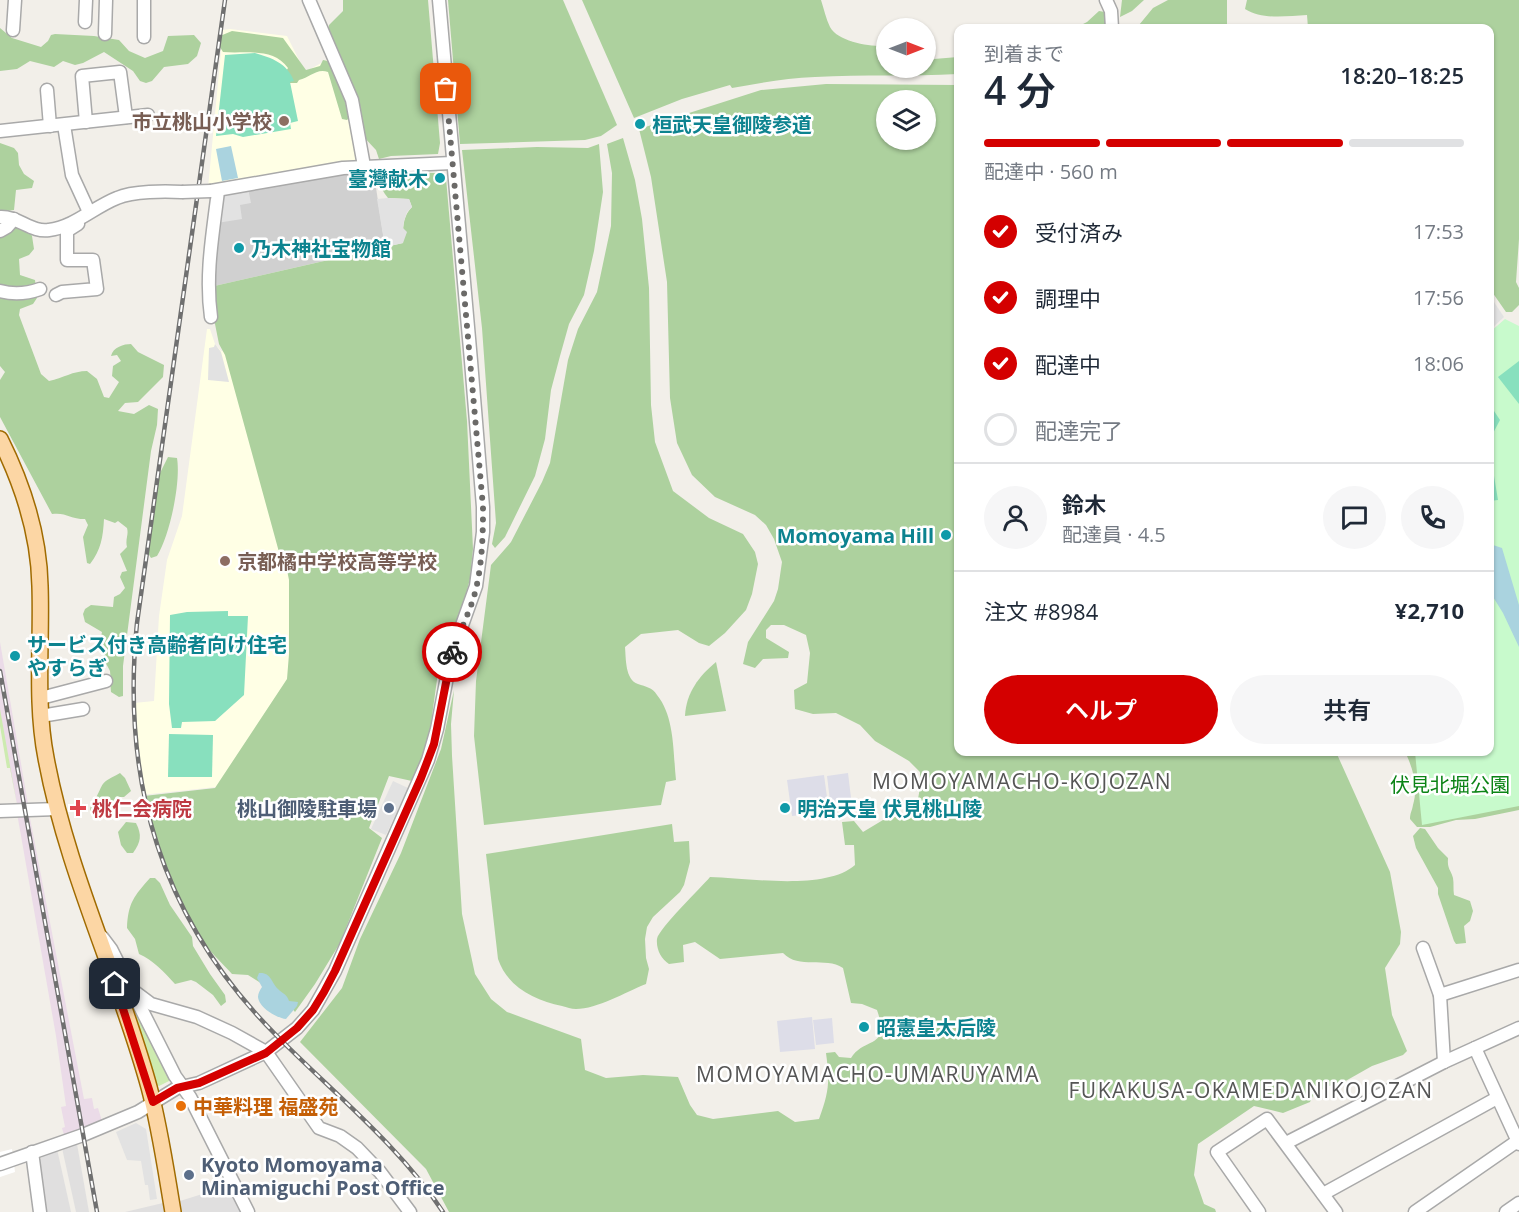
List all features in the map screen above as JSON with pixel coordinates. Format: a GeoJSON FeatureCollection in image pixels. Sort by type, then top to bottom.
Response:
{"type":"FeatureCollection","features":[{"type":"Feature","properties":{"kind":"main road"},"geometry":{"type":"LineString","coordinates":[[0,439],[16,474],[35,537],[40,585],[41,716],[45,756],[57,809],[153,1102],[173,1212]]}},
{"type":"Feature","properties":{"kind":"street"},"geometry":{"type":"LineString","coordinates":[[14,30],[15,0]]}},
{"type":"Feature","properties":{"kind":"street"},"geometry":{"type":"LineString","coordinates":[[85,22],[86,0]]}},
{"type":"Feature","properties":{"kind":"street"},"geometry":{"type":"LineString","coordinates":[[105,34],[106,0]]}},
{"type":"Feature","properties":{"kind":"street"},"geometry":{"type":"LineString","coordinates":[[144,0],[144,37]]}},
{"type":"Feature","properties":{"kind":"street"},"geometry":{"type":"LineString","coordinates":[[309,0],[352,100],[364,166]]}},
{"type":"Feature","properties":{"kind":"street"},"geometry":{"type":"LineString","coordinates":[[0,1164],[83,1135],[138,1112],[177,1088],[199,1083],[266,1053],[297,1028],[324,992],[363,909],[434,744],[451,656],[472,601],[483,543],[483,507],[439,0]]}},
{"type":"Feature","properties":{"kind":"street"},"geometry":{"type":"LineString","coordinates":[[1111,4],[1112,24]]}},
{"type":"Feature","properties":{"kind":"street"},"geometry":{"type":"LineString","coordinates":[[86,122],[82,76],[120,72],[126,117]]}},
{"type":"Feature","properties":{"kind":"street"},"geometry":{"type":"LineString","coordinates":[[47,90],[50,126]]}},
{"type":"Feature","properties":{"kind":"street"},"geometry":{"type":"LineString","coordinates":[[0,131],[148,115]]}},
{"type":"Feature","properties":{"kind":"street"},"geometry":{"type":"LineString","coordinates":[[56,295],[62,292],[97,289],[93,260],[67,261],[67,231],[81,222],[84,215],[72,175],[64,125]]}},
{"type":"Feature","properties":{"kind":"street"},"geometry":{"type":"LineString","coordinates":[[0,217],[49,230],[63,226],[118,197],[214,191],[343,168],[452,163]]}},
{"type":"Feature","properties":{"kind":"street"},"geometry":{"type":"LineString","coordinates":[[211,317],[208,269],[214,191]]}},
{"type":"Feature","properties":{"kind":"street"},"geometry":{"type":"LineString","coordinates":[[0,231],[14,219]]}},
{"type":"Feature","properties":{"kind":"street"},"geometry":{"type":"LineString","coordinates":[[0,291],[10,294],[28,293],[40,289]]}},
{"type":"Feature","properties":{"kind":"street"},"geometry":{"type":"LineString","coordinates":[[41,698],[106,681]]}},
{"type":"Feature","properties":{"kind":"street"},"geometry":{"type":"LineString","coordinates":[[41,716],[83,710]]}},
{"type":"Feature","properties":{"kind":"street"},"geometry":{"type":"LineString","coordinates":[[0,811],[57,809]]}},
{"type":"Feature","properties":{"kind":"street"},"geometry":{"type":"LineString","coordinates":[[96,929],[111,949],[175,1076],[190,1096],[248,1212]]}},
{"type":"Feature","properties":{"kind":"street"},"geometry":{"type":"LineString","coordinates":[[1423,948],[1440,994],[1444,1062]]}},
{"type":"Feature","properties":{"kind":"street"},"geometry":{"type":"LineString","coordinates":[[1440,994],[1519,970]]}},
{"type":"Feature","properties":{"kind":"street"},"geometry":{"type":"LineString","coordinates":[[131,990],[151,1004],[197,1017],[232,1033],[266,1053],[319,1128],[340,1136],[357,1148],[410,1212]]}},
{"type":"Feature","properties":{"kind":"street"},"geometry":{"type":"LineString","coordinates":[[1286,1143],[1444,1062],[1519,1028]]}},
{"type":"Feature","properties":{"kind":"street"},"geometry":{"type":"LineString","coordinates":[[1415,1212],[1518,1142],[1474,1048]]}},
{"type":"Feature","properties":{"kind":"street"},"geometry":{"type":"LineString","coordinates":[[1323,1194],[1497,1098]]}},
{"type":"Feature","properties":{"kind":"street"},"geometry":{"type":"LineString","coordinates":[[1259,1212],[1217,1152],[1267,1119],[1336,1212]]}},
{"type":"Feature","properties":{"kind":"street"},"geometry":{"type":"LineString","coordinates":[[32,1152],[40,1212]]}},
{"type":"Feature","properties":{"kind":"street"},"geometry":{"type":"LineString","coordinates":[[1506,1212],[1519,1203]]}},
{"type":"Feature","properties":{"kind":"shaded area","name":"市立桃山小学校"},"geometry":{"type":"Polygon","coordinates":[[[223,30],[287,36],[305,72],[332,57],[341,79],[360,159],[208,188],[223,30]]]}},
{"type":"Feature","properties":{"kind":"shaded area"},"geometry":{"type":"Polygon","coordinates":[[[373,168],[385,247],[210,287],[224,192],[373,168]]]}},
{"type":"Feature","properties":{"kind":"shaded area"},"geometry":{"type":"Polygon","coordinates":[[[248,188],[251,203],[240,205],[242,219],[217,223],[224,192],[248,188]]]}},
{"type":"Feature","properties":{"kind":"shaded area"},"geometry":{"type":"Polygon","coordinates":[[[377,199],[409,199],[412,207],[407,212],[404,221],[403,228],[407,232],[403,243],[385,247],[377,199]]]}},
{"type":"Feature","properties":{"kind":"shaded area"},"geometry":{"type":"Polygon","coordinates":[[[1494,302],[1504,317],[1494,326],[1494,302]]]}},
{"type":"Feature","properties":{"kind":"shaded area","name":"京都橘中学校高等学校"},"geometry":{"type":"Polygon","coordinates":[[[207,329],[210,329],[215,344],[225,352],[288,568],[290,653],[288,678],[216,787],[141,795],[134,703],[154,701],[159,616],[167,560],[182,516],[207,329]]]}},
{"type":"Feature","properties":{"kind":"shaded area"},"geometry":{"type":"Polygon","coordinates":[[[215,344],[221,352],[229,382],[208,380],[209,348],[214,347],[215,344]]]}},
{"type":"Feature","properties":{"kind":"shaded area"},"geometry":{"type":"Polygon","coordinates":[[[0,642],[28,804],[17,804],[0,716],[0,642]]]}},
{"type":"Feature","properties":{"kind":"shaded area"},"geometry":{"type":"Polygon","coordinates":[[[848,773],[852,806],[831,809],[827,776],[848,773]]]}},
{"type":"Feature","properties":{"kind":"shaded area"},"geometry":{"type":"Polygon","coordinates":[[[824,775],[829,812],[792,816],[787,780],[824,775]]]}},
{"type":"Feature","properties":{"kind":"shaded area","name":"桃山御陵駐車場"},"geometry":{"type":"Polygon","coordinates":[[[393,781],[408,788],[386,835],[371,829],[393,781]]]}},
{"type":"Feature","properties":{"kind":"shaded area"},"geometry":{"type":"Polygon","coordinates":[[[17,813],[29,813],[84,1099],[92,1098],[94,1109],[98,1108],[102,1121],[64,1135],[62,1128],[65,1127],[61,1107],[66,1106],[56,1036],[17,813]]]}},
{"type":"Feature","properties":{"kind":"shaded area"},"geometry":{"type":"Polygon","coordinates":[[[812,1017],[815,1049],[780,1052],[777,1021],[812,1017]]]}},
{"type":"Feature","properties":{"kind":"shaded area"},"geometry":{"type":"Polygon","coordinates":[[[832,1018],[834,1043],[816,1045],[813,1020],[832,1018]]]}},
{"type":"Feature","properties":{"kind":"shaded area"},"geometry":{"type":"Polygon","coordinates":[[[136,1123],[146,1129],[157,1199],[150,1200],[141,1161],[127,1160],[116,1132],[136,1123]]]}},
{"type":"Feature","properties":{"kind":"shaded area"},"geometry":{"type":"Polygon","coordinates":[[[77,1144],[89,1212],[76,1212],[62,1148],[77,1144]]]}},
{"type":"Feature","properties":{"kind":"shaded area"},"geometry":{"type":"Polygon","coordinates":[[[57,1149],[71,1212],[44,1212],[38,1162],[45,1153],[57,1149]]]}},
{"type":"Feature","properties":{"kind":"shaded area"},"geometry":{"type":"Polygon","coordinates":[[[230,1183],[245,1212],[182,1212],[180,1201],[230,1183]]]}},
{"type":"Feature","properties":{"kind":"shaded area"},"geometry":{"type":"Polygon","coordinates":[[[163,1203],[164,1212],[125,1212],[163,1203]]]}},
{"type":"Feature","properties":{"kind":"green space"},"geometry":{"type":"Polygon","coordinates":[[[343,0],[428,0],[440,143],[438,154],[391,156],[379,159],[376,150],[361,134],[338,52],[328,31],[329,25],[343,11],[343,0]]]}},
{"type":"Feature","properties":{"kind":"green space"},"geometry":{"type":"Polygon","coordinates":[[[448,0],[563,0],[617,125],[601,136],[585,140],[460,144],[448,0]]]}},
{"type":"Feature","properties":{"kind":"green space"},"geometry":{"type":"Polygon","coordinates":[[[582,0],[821,0],[830,27],[834,32],[847,40],[876,46],[876,76],[815,77],[732,88],[730,85],[682,99],[634,118],[582,0]]]}},
{"type":"Feature","properties":{"kind":"green space"},"geometry":{"type":"Polygon","coordinates":[[[1122,0],[1144,0],[1132,11],[1120,17],[1122,0]]]}},
{"type":"Feature","properties":{"kind":"green space"},"geometry":{"type":"Polygon","coordinates":[[[1168,0],[1227,0],[1227,24],[1140,24],[1153,8],[1168,0]]]}},
{"type":"Feature","properties":{"kind":"green space"},"geometry":{"type":"Polygon","coordinates":[[[1247,0],[1519,0],[1519,239],[1516,282],[1519,288],[1519,305],[1512,312],[1506,312],[1494,295],[1494,24],[1308,24],[1307,15],[1259,15],[1245,9],[1247,0]]]}},
{"type":"Feature","properties":{"kind":"green space"},"geometry":{"type":"Polygon","coordinates":[[[1099,11],[1105,12],[1106,24],[1083,24],[1099,11]]]}},
{"type":"Feature","properties":{"kind":"green space"},"geometry":{"type":"Polygon","coordinates":[[[0,28],[12,38],[41,47],[51,35],[55,34],[119,40],[129,51],[145,58],[163,51],[168,36],[194,35],[201,43],[197,56],[188,64],[164,67],[152,81],[146,83],[140,81],[133,71],[104,52],[75,65],[63,61],[54,67],[30,61],[17,69],[0,71],[0,28]]]}},
{"type":"Feature","properties":{"kind":"green space"},"geometry":{"type":"Polygon","coordinates":[[[232,31],[283,38],[306,70],[320,66],[323,60],[330,62],[339,74],[350,117],[347,120],[342,119],[328,72],[316,72],[297,83],[289,83],[285,73],[288,68],[275,57],[258,53],[223,52],[218,44],[220,36],[232,31]]]}},
{"type":"Feature","properties":{"kind":"green space"},"geometry":{"type":"Polygon","coordinates":[[[255,53],[278,62],[291,75],[294,81],[290,82],[298,121],[290,123],[291,129],[243,137],[233,134],[216,136],[225,55],[255,53]]]}},
{"type":"Feature","properties":{"kind":"green space"},"geometry":{"type":"Polygon","coordinates":[[[954,57],[954,74],[936,75],[936,59],[954,57]]]}},
{"type":"Feature","properties":{"kind":"green space"},"geometry":{"type":"Polygon","coordinates":[[[826,84],[954,85],[954,756],[1338,756],[1390,872],[1401,932],[1400,944],[1385,968],[1392,1015],[1407,1051],[1403,1055],[1372,1066],[1342,1083],[1329,1086],[1314,1094],[1310,1102],[1283,1113],[1254,1106],[1198,1144],[1194,1175],[1204,1204],[1215,1209],[1216,1212],[449,1212],[426,1169],[300,1042],[342,988],[360,939],[401,853],[441,749],[454,690],[451,724],[452,756],[462,914],[475,974],[491,999],[507,1012],[581,1039],[585,1070],[606,1078],[643,1075],[678,1077],[697,1115],[713,1119],[778,1111],[795,1122],[819,1119],[828,1087],[826,1053],[835,1052],[839,1057],[851,1058],[857,1051],[879,1037],[881,1031],[877,1010],[862,1004],[851,1003],[843,968],[836,965],[797,961],[783,953],[720,959],[695,942],[683,945],[684,962],[669,964],[661,957],[658,950],[659,934],[710,877],[806,880],[842,873],[855,865],[854,845],[845,845],[842,822],[854,821],[863,832],[888,817],[908,817],[917,801],[920,772],[909,761],[875,741],[860,725],[836,713],[813,714],[795,709],[794,690],[807,683],[810,653],[806,635],[784,625],[771,625],[766,630],[766,638],[789,652],[788,658],[763,659],[755,668],[743,664],[748,642],[774,601],[782,562],[766,525],[755,515],[715,497],[692,475],[677,443],[670,398],[667,282],[651,177],[639,129],[761,90],[826,84]]]}},
{"type":"Feature","properties":{"kind":"green space"},"geometry":{"type":"Polygon","coordinates":[[[623,138],[635,180],[642,219],[649,288],[651,405],[655,442],[673,491],[709,518],[743,534],[755,552],[758,564],[752,594],[746,610],[725,633],[709,646],[699,643],[678,630],[641,634],[625,647],[628,673],[634,682],[655,692],[663,704],[670,724],[676,780],[666,782],[661,805],[484,825],[474,736],[476,681],[491,565],[511,542],[550,463],[568,360],[578,329],[597,292],[611,226],[612,173],[607,144],[623,138]]]}},
{"type":"Feature","properties":{"kind":"green space"},"geometry":{"type":"Polygon","coordinates":[[[0,143],[14,148],[18,153],[19,165],[24,174],[34,181],[32,188],[16,190],[14,210],[0,212],[0,143]]]}},
{"type":"Feature","properties":{"kind":"green space"},"geometry":{"type":"Polygon","coordinates":[[[599,144],[603,192],[594,251],[584,295],[569,324],[560,356],[551,390],[545,439],[535,476],[505,537],[495,548],[492,544],[496,523],[482,328],[462,150],[537,147],[588,148],[599,144]]]}},
{"type":"Feature","properties":{"kind":"green space"},"geometry":{"type":"Polygon","coordinates":[[[383,172],[439,173],[446,178],[467,421],[473,549],[470,579],[462,609],[439,665],[429,738],[418,772],[412,781],[389,776],[369,828],[382,838],[340,943],[295,1012],[283,997],[248,975],[232,974],[201,939],[190,923],[173,888],[154,834],[144,796],[215,788],[287,679],[289,580],[287,570],[282,563],[225,355],[219,344],[210,287],[403,243],[405,219],[412,207],[409,199],[388,198],[381,185],[380,179],[383,172]]]}},
{"type":"Feature","properties":{"kind":"green space"},"geometry":{"type":"Polygon","coordinates":[[[0,220],[28,228],[32,236],[34,249],[29,255],[19,259],[20,275],[35,280],[37,298],[33,304],[20,309],[19,315],[41,374],[49,381],[87,371],[97,379],[104,397],[109,398],[119,382],[112,376],[113,366],[121,361],[117,355],[111,356],[116,348],[131,344],[138,352],[164,365],[163,377],[138,402],[125,403],[118,411],[134,414],[149,405],[158,409],[123,666],[123,696],[119,697],[111,692],[110,671],[104,659],[101,641],[102,632],[85,622],[83,614],[85,609],[91,605],[113,607],[114,597],[125,588],[120,577],[122,572],[127,571],[120,554],[127,547],[127,528],[118,521],[115,523],[104,519],[99,548],[90,564],[87,563],[83,537],[88,525],[85,519],[52,514],[0,417],[0,380],[5,372],[0,366],[0,220]]]}},
{"type":"Feature","properties":{"kind":"green space","name":"伏見北堀公園"},"geometry":{"type":"Polygon","coordinates":[[[1505,319],[1519,326],[1519,806],[1422,825],[1415,756],[1494,756],[1494,329],[1505,319]]]}},
{"type":"Feature","properties":{"kind":"green space"},"geometry":{"type":"Polygon","coordinates":[[[1519,361],[1519,404],[1498,377],[1519,361]]]}},
{"type":"Feature","properties":{"kind":"green space"},"geometry":{"type":"Polygon","coordinates":[[[1494,411],[1500,420],[1494,431],[1494,411]]]}},
{"type":"Feature","properties":{"kind":"green space"},"geometry":{"type":"Polygon","coordinates":[[[168,457],[177,458],[176,494],[162,547],[157,556],[151,558],[148,553],[148,542],[156,481],[168,457]]]}},
{"type":"Feature","properties":{"kind":"green space"},"geometry":{"type":"Polygon","coordinates":[[[1494,476],[1498,500],[1494,500],[1494,476]]]}},
{"type":"Feature","properties":{"kind":"green space"},"geometry":{"type":"Polygon","coordinates":[[[228,611],[228,616],[248,616],[244,695],[215,721],[182,722],[181,728],[172,728],[169,704],[170,615],[187,612],[228,611]]]}},
{"type":"Feature","properties":{"kind":"green space"},"geometry":{"type":"Polygon","coordinates":[[[716,662],[726,711],[685,716],[691,692],[704,673],[716,662]]]}},
{"type":"Feature","properties":{"kind":"green space"},"geometry":{"type":"Polygon","coordinates":[[[0,709],[17,805],[10,768],[7,768],[0,726],[0,709]]]}},
{"type":"Feature","properties":{"kind":"green space"},"geometry":{"type":"Polygon","coordinates":[[[169,734],[213,735],[212,777],[168,777],[169,734]]]}},
{"type":"Feature","properties":{"kind":"green space"},"geometry":{"type":"Polygon","coordinates":[[[1407,756],[1469,756],[1519,781],[1519,810],[1475,819],[1456,820],[1430,827],[1417,827],[1410,819],[1415,786],[1407,756]]]}},
{"type":"Feature","properties":{"kind":"green space"},"geometry":{"type":"Polygon","coordinates":[[[120,773],[131,791],[124,797],[116,797],[105,809],[90,812],[104,783],[120,773]]]}},
{"type":"Feature","properties":{"kind":"green space"},"geometry":{"type":"Polygon","coordinates":[[[126,822],[136,823],[140,835],[133,853],[127,853],[121,845],[118,832],[126,822]]]}},
{"type":"Feature","properties":{"kind":"green space"},"geometry":{"type":"Polygon","coordinates":[[[672,824],[674,842],[689,841],[690,862],[680,892],[653,917],[647,927],[645,939],[649,969],[646,984],[602,1003],[576,1009],[533,996],[508,978],[498,959],[486,854],[672,824]]]}},
{"type":"Feature","properties":{"kind":"green space"},"geometry":{"type":"Polygon","coordinates":[[[1420,828],[1425,829],[1448,858],[1454,895],[1470,901],[1473,911],[1470,921],[1464,926],[1466,943],[1456,944],[1454,941],[1438,888],[1416,848],[1413,836],[1420,828]]]}},
{"type":"Feature","properties":{"kind":"green space"},"geometry":{"type":"Polygon","coordinates":[[[150,878],[155,878],[160,883],[170,905],[192,937],[193,946],[225,995],[226,1002],[221,1006],[213,995],[196,982],[191,980],[175,984],[154,963],[139,954],[135,939],[127,928],[129,912],[133,900],[150,878]]]}},
{"type":"Feature","properties":{"kind":"green space"},"geometry":{"type":"Polygon","coordinates":[[[137,1013],[171,1080],[159,1086],[156,1085],[135,1017],[137,1013]]]}},
{"type":"Feature","properties":{"kind":"water"},"geometry":{"type":"Polygon","coordinates":[[[231,146],[238,178],[222,181],[216,149],[231,146]]]}},
{"type":"Feature","properties":{"kind":"water"},"geometry":{"type":"Polygon","coordinates":[[[1494,545],[1502,548],[1519,605],[1519,647],[1494,598],[1494,545]]]}},
{"type":"Feature","properties":{"kind":"water"},"geometry":{"type":"Polygon","coordinates":[[[259,973],[266,974],[289,1001],[298,1002],[286,1019],[269,1012],[259,1001],[258,994],[262,987],[257,978],[259,973]]]}},
{"type":"Feature","properties":{"kind":"pier"},"geometry":{"type":"Polygon","coordinates":[[[12,1149],[15,1172],[0,1177],[0,1152],[12,1149]]]}},
{"type":"Feature","properties":{"kind":"railway"},"geometry":{"type":"LineString","coordinates":[[225,0],[137,623],[134,682],[136,738],[144,793],[157,845],[177,895],[203,944],[236,990],[275,1034],[385,1141],[425,1187],[443,1212]]}},
{"type":"Feature","properties":{"kind":"railway"},"geometry":{"type":"LineString","coordinates":[[0,671],[97,1212]]}},
{"type":"Feature","properties":{"kind":"way so far"},"geometry":{"type":"LineString","coordinates":[[446,89],[483,507],[483,543],[478,579],[452,652]]}},
{"type":"Feature","properties":{"kind":"place","name":"市立桃山小学校"},"geometry":{"type":"Point","coordinates":[284,121]}},
{"type":"Feature","properties":{"kind":"place","name":"桓武天皇御陵参道"},"geometry":{"type":"Point","coordinates":[640,124]}},
{"type":"Feature","properties":{"kind":"place","name":"臺灣献木"},"geometry":{"type":"Point","coordinates":[440,178]}},
{"type":"Feature","properties":{"kind":"place","name":"乃木神社宝物館"},"geometry":{"type":"Point","coordinates":[239,248]}},
{"type":"Feature","properties":{"kind":"place","name":"Momoyama Hill"},"geometry":{"type":"Point","coordinates":[946,535]}},
{"type":"Feature","properties":{"kind":"place","name":"京都橘中学校高等学校"},"geometry":{"type":"Point","coordinates":[225,561]}},
{"type":"Feature","properties":{"kind":"place","name":"サービス付き高齢者向け住宅 やすらぎ"},"geometry":{"type":"Point","coordinates":[15,656]}},
{"type":"Feature","properties":{"kind":"place","name":"桃仁会病院"},"geometry":{"type":"Point","coordinates":[78,808]}},
{"type":"Feature","properties":{"kind":"place","name":"桃山御陵駐車場"},"geometry":{"type":"Point","coordinates":[389,808]}},
{"type":"Feature","properties":{"kind":"place","name":"明治天皇 伏見桃山陵"},"geometry":{"type":"Point","coordinates":[785,808]}},
{"type":"Feature","properties":{"kind":"place","name":"昭憲皇太后陵"},"geometry":{"type":"Point","coordinates":[864,1027]}},
{"type":"Feature","properties":{"kind":"place","name":"中華料理 福盛苑"},"geometry":{"type":"Point","coordinates":[181,1106]}},
{"type":"Feature","properties":{"kind":"place","name":"Kyoto Momoyama Minamiguchi Post Office"},"geometry":{"type":"Point","coordinates":[189,1175]}},
{"type":"Feature","properties":{"kind":"district","name":"MOMOYAMACHO-KOJOZAN"},"geometry":{"type":"Point","coordinates":[1022,781]}},
{"type":"Feature","properties":{"kind":"district","name":"MOMOYAMACHO-UMARUYAMA"},"geometry":{"type":"Point","coordinates":[868,1074]}},
{"type":"Feature","properties":{"kind":"district","name":"FUKAKUSA-OKAMEDANIKOJOZAN"},"geometry":{"type":"Point","coordinates":[1251,1090]}},
{"type":"Feature","properties":{"kind":"route"},"geometry":{"type":"LineString","coordinates":[[115,984],[153,1102],[177,1088],[199,1083],[266,1053],[297,1028],[313,1010],[335,971],[421,778],[434,744],[452,652]]}}]}
